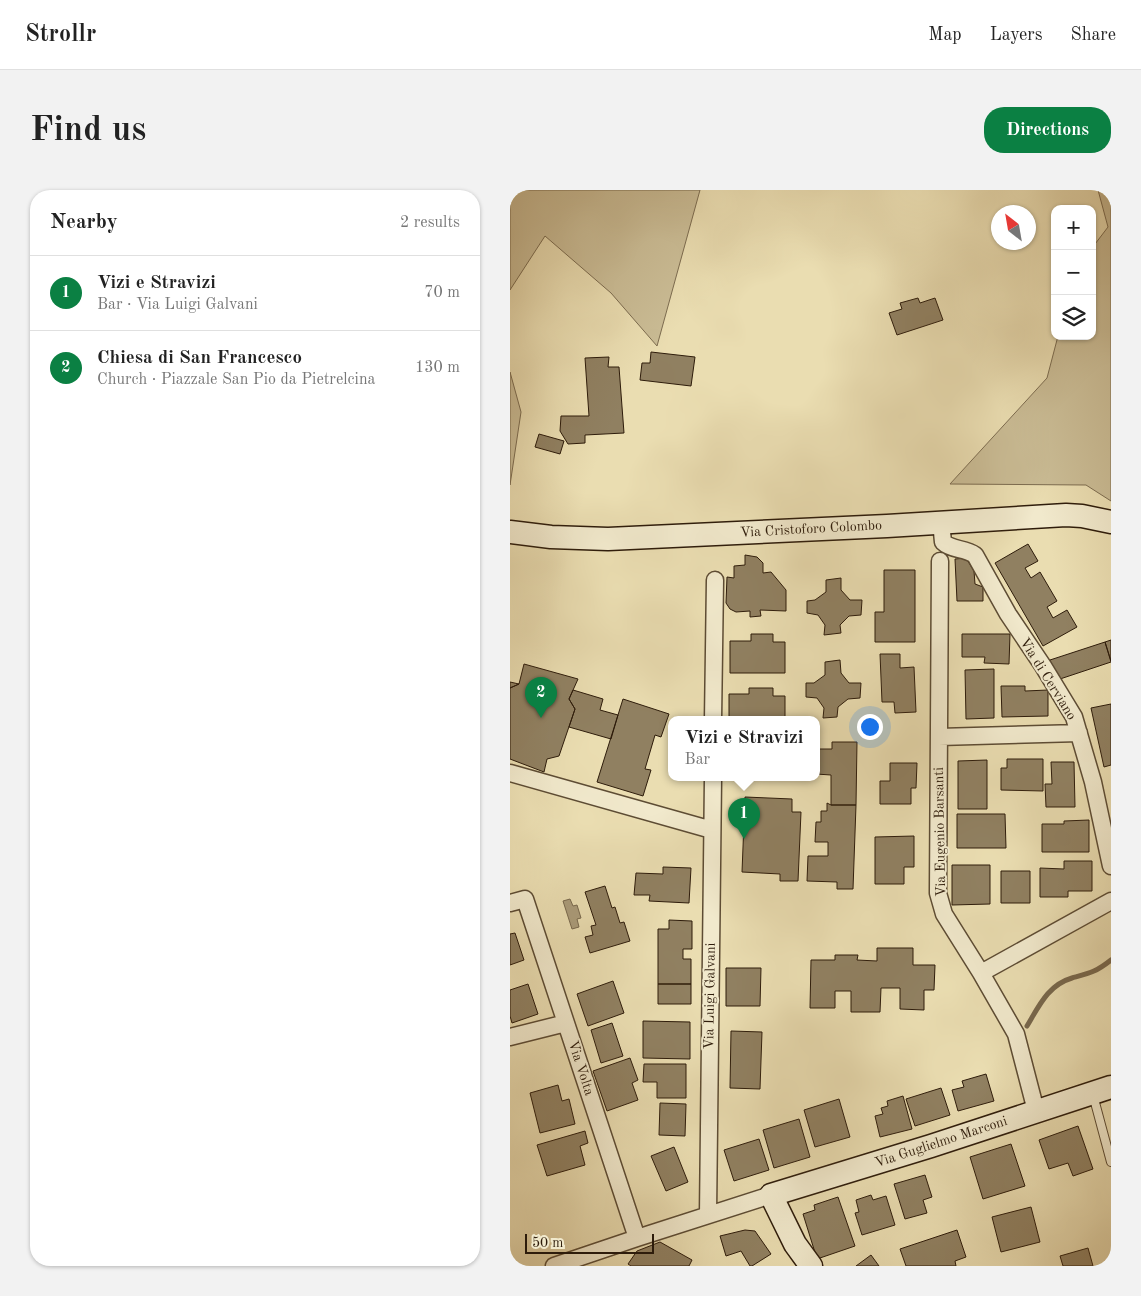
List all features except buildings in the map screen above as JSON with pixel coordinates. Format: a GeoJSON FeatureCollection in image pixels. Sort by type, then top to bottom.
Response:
{"type":"FeatureCollection","features":[{"type":"Feature","properties":{"kind":"main road","name":"Via Cristoforo Colombo"},"geometry":{"type":"LineString","coordinates":[[510,532],[551,537],[608,539],[1066,515],[1111,522]]}},
{"type":"Feature","properties":{"kind":"main road","name":"Via Guglielmo Marconi"},"geometry":{"type":"LineString","coordinates":[[772,1195],[931,1146],[1106,1088]]}},
{"type":"Feature","properties":{"kind":"main road"},"geometry":{"type":"LineString","coordinates":[[772,1195],[795,1244],[811,1266]]}},
{"type":"Feature","properties":{"kind":"street","name":"Via di Cerviano"},"geometry":{"type":"LineString","coordinates":[[941,522],[945,544],[969,551],[975,555],[1008,614],[1065,700],[1074,717],[1093,782],[1111,866]]}},
{"type":"Feature","properties":{"kind":"street","name":"Via Eugenio Barsanti"},"geometry":{"type":"LineString","coordinates":[[940,560],[938,893],[944,914],[1016,1034],[1036,1111]]}},
{"type":"Feature","properties":{"kind":"street"},"geometry":{"type":"LineString","coordinates":[[713,716],[715,580]]}},
{"type":"Feature","properties":{"kind":"street"},"geometry":{"type":"LineString","coordinates":[[939,736],[1079,733]]}},
{"type":"Feature","properties":{"kind":"street"},"geometry":{"type":"LineString","coordinates":[[510,773],[712,830]]}},
{"type":"Feature","properties":{"kind":"street","name":"Via Luigi Galvani"},"geometry":{"type":"LineString","coordinates":[[708,1215],[712,781]]}},
{"type":"Feature","properties":{"kind":"street","name":"Via Volta"},"geometry":{"type":"LineString","coordinates":[[517,901],[566,1023],[637,1238]]}},
{"type":"Feature","properties":{"kind":"street"},"geometry":{"type":"LineString","coordinates":[[981,973],[1111,901]]}},
{"type":"Feature","properties":{"kind":"street"},"geometry":{"type":"LineString","coordinates":[[510,1037],[566,1023]]}},
{"type":"Feature","properties":{"kind":"street"},"geometry":{"type":"LineString","coordinates":[[554,1266],[772,1195]]}},
{"type":"Feature","properties":{"kind":"lane"},"geometry":{"type":"LineString","coordinates":[[1106,1088],[1111,1162]]}},
{"type":"Feature","properties":{"kind":"shaded area"},"geometry":{"type":"Polygon","coordinates":[[[510,190],[700,190],[657,346],[611,293],[545,236],[510,290],[510,190]]]}},
{"type":"Feature","properties":{"kind":"shaded area"},"geometry":{"type":"Polygon","coordinates":[[[1098,190],[1111,190],[1111,501],[1086,485],[950,484],[1047,378],[1057,340],[1096,340],[1096,243],[1108,227],[1098,190]]]}},
{"type":"Feature","properties":{"kind":"shaded area"},"geometry":{"type":"Polygon","coordinates":[[[510,372],[521,412],[510,485],[510,372]]]}},
{"type":"Feature","properties":{"kind":"shaded area"},"geometry":{"type":"Polygon","coordinates":[[[570,899],[573,906],[577,905],[581,918],[577,919],[579,927],[572,929],[563,901],[570,899]]]}},
{"type":"Feature","properties":{"kind":"waterway"},"geometry":{"type":"LineString","coordinates":[[1027,1026],[1050,991],[1064,981],[1093,972],[1111,960]]}},
{"type":"Feature","properties":{"kind":"place","name":"Chiesa di San Francesco"},"geometry":{"type":"Point","coordinates":[541,718]}},
{"type":"Feature","properties":{"kind":"place","name":"Vizi e Stravizi"},"geometry":{"type":"Point","coordinates":[744,839]}}]}
